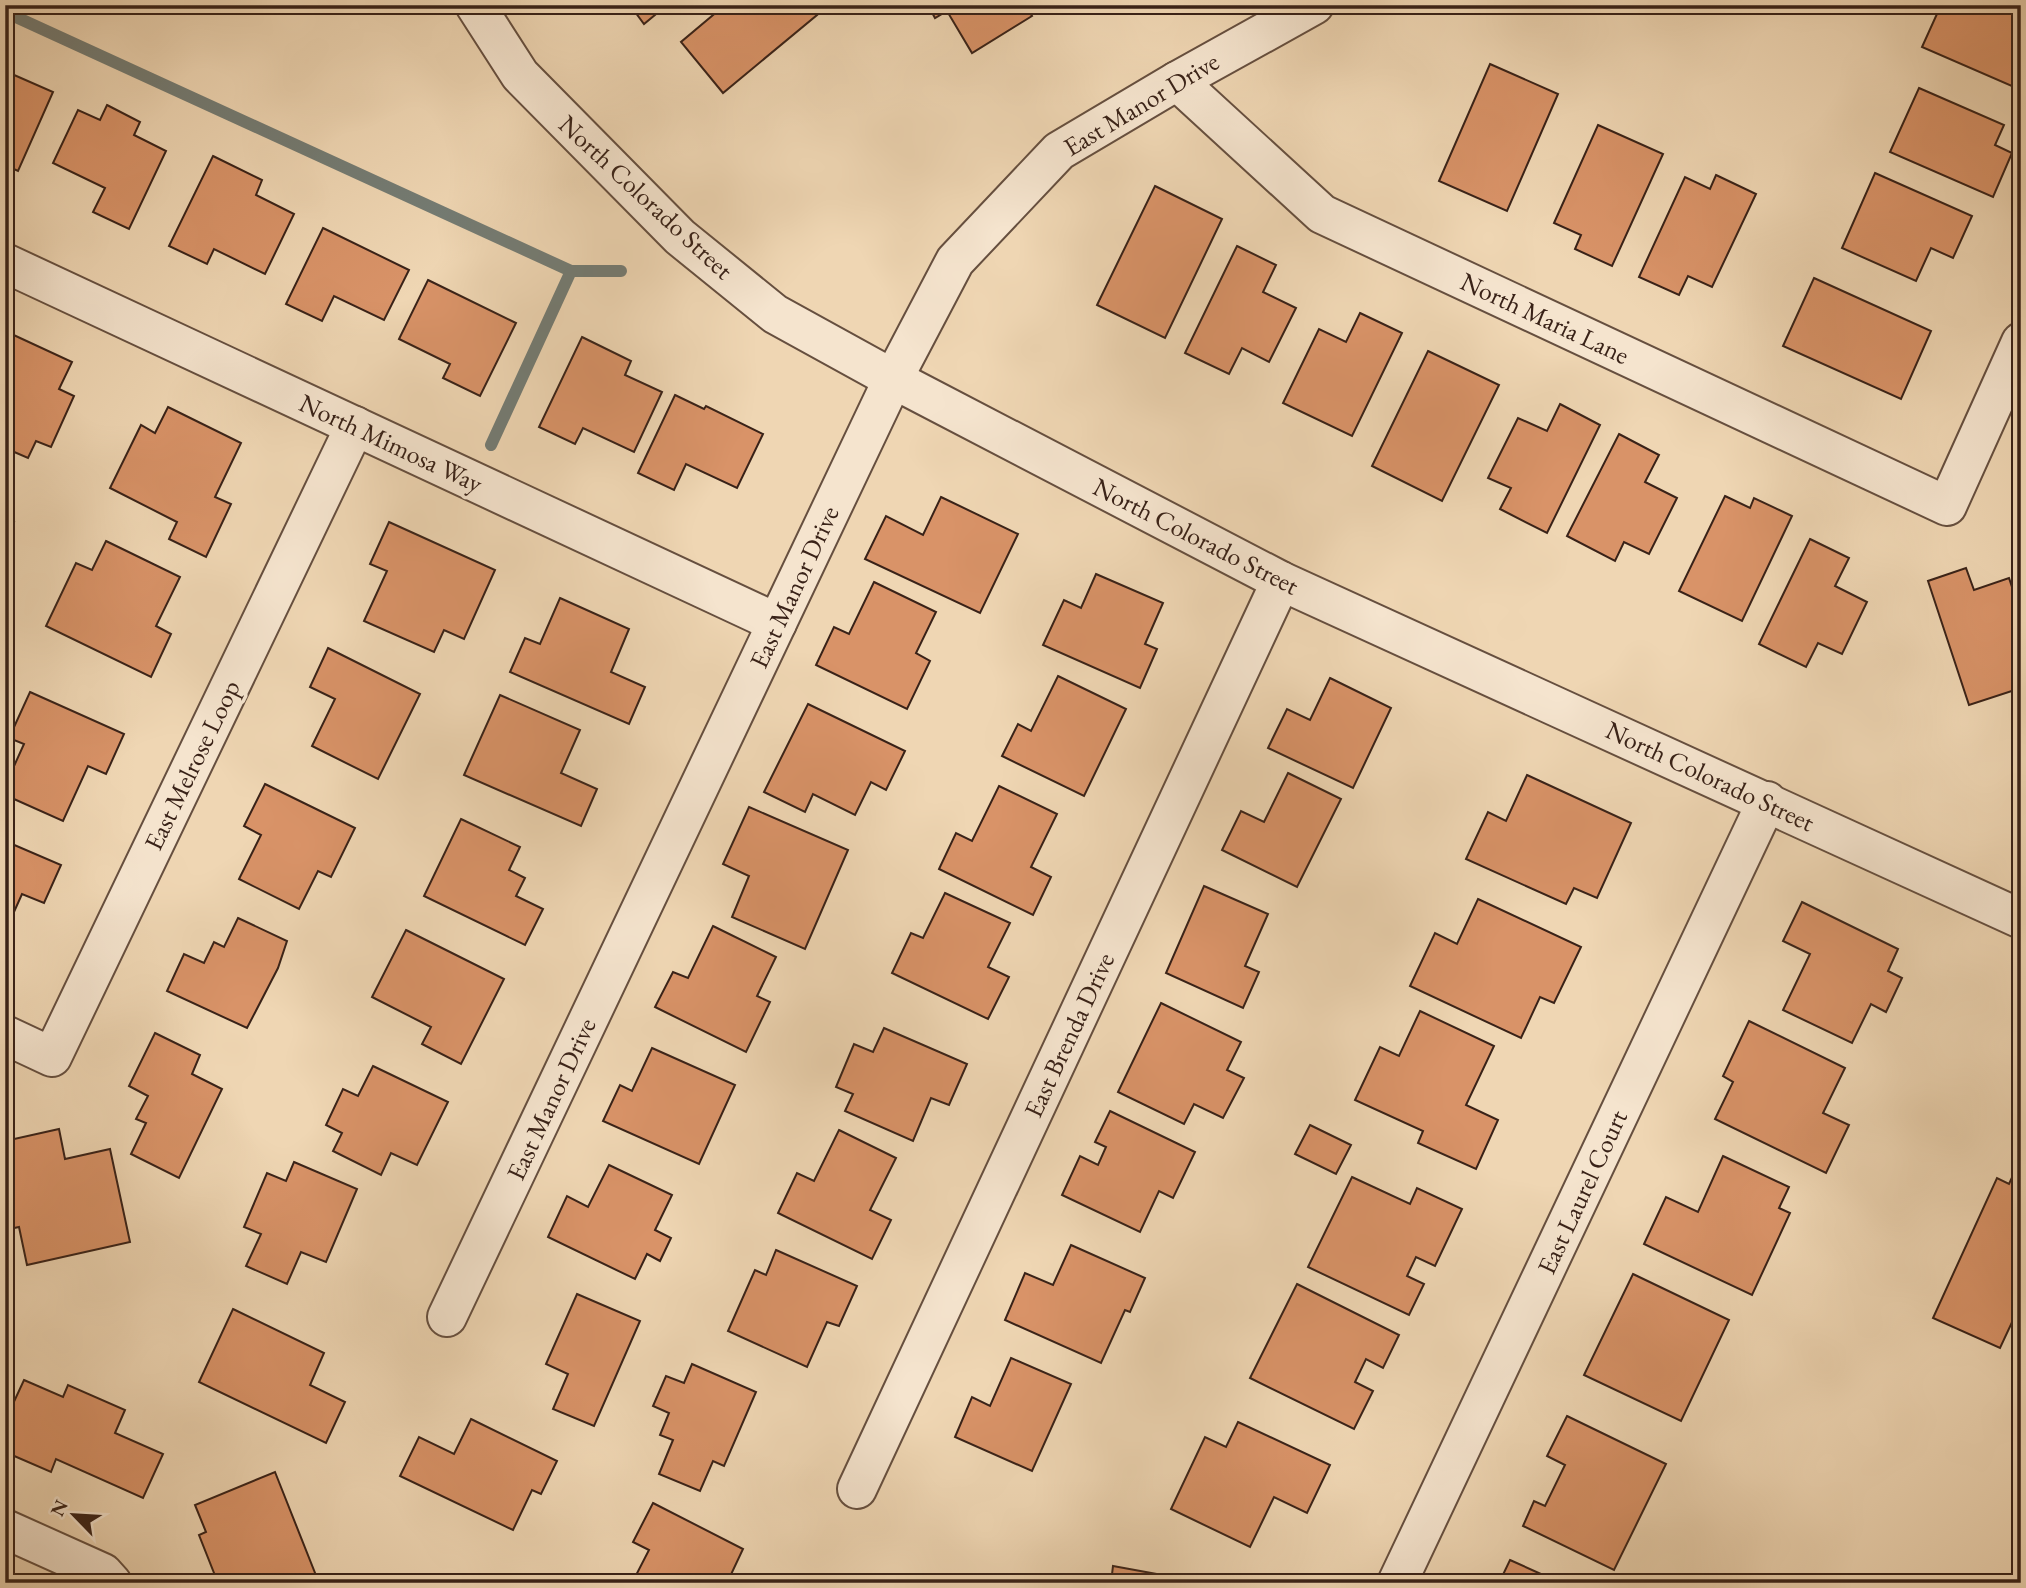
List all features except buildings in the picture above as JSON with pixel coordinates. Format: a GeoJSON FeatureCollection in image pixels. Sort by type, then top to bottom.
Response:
{"type":"FeatureCollection","features":[{"type":"Feature","properties":{"kind":"street","name":"North Colorado Street"},"geometry":{"type":"LineString","coordinates":[[475,5],[520,75],[680,237],[775,314],[893,379],[1281,581],[2021,919]]}},
{"type":"Feature","properties":{"kind":"street","name":"East Manor Drive"},"geometry":{"type":"LineString","coordinates":[[447,1317],[893,379],[955,261],[1059,152],[1177,81],[1314,5]]}},
{"type":"Feature","properties":{"kind":"street","name":"North Maria Lane"},"geometry":{"type":"LineString","coordinates":[[1177,81],[1322,214],[1947,506],[2021,342]]}},
{"type":"Feature","properties":{"kind":"street","name":"North Mimosa Way"},"geometry":{"type":"LineString","coordinates":[[5,263],[777,623]]}},
{"type":"Feature","properties":{"kind":"street","name":"East Melrose Loop"},"geometry":{"type":"LineString","coordinates":[[5,1035],[52,1057],[355,426]]}},
{"type":"Feature","properties":{"kind":"street","name":"East Brenda Drive"},"geometry":{"type":"LineString","coordinates":[[857,1489],[1281,581]]}},
{"type":"Feature","properties":{"kind":"street","name":"East Laurel Court"},"geometry":{"type":"LineString","coordinates":[[1397,1583],[1767,801]]}},
{"type":"Feature","properties":{"kind":"street"},"geometry":{"type":"LineString","coordinates":[[5,1529],[103,1573],[111,1583]]}},
{"type":"Feature","properties":{"kind":"waterway"},"geometry":{"type":"LineString","coordinates":[[5,12],[571,271],[621,271]]}},
{"type":"Feature","properties":{"kind":"waterway"},"geometry":{"type":"LineString","coordinates":[[491,445],[571,271]]}}]}
